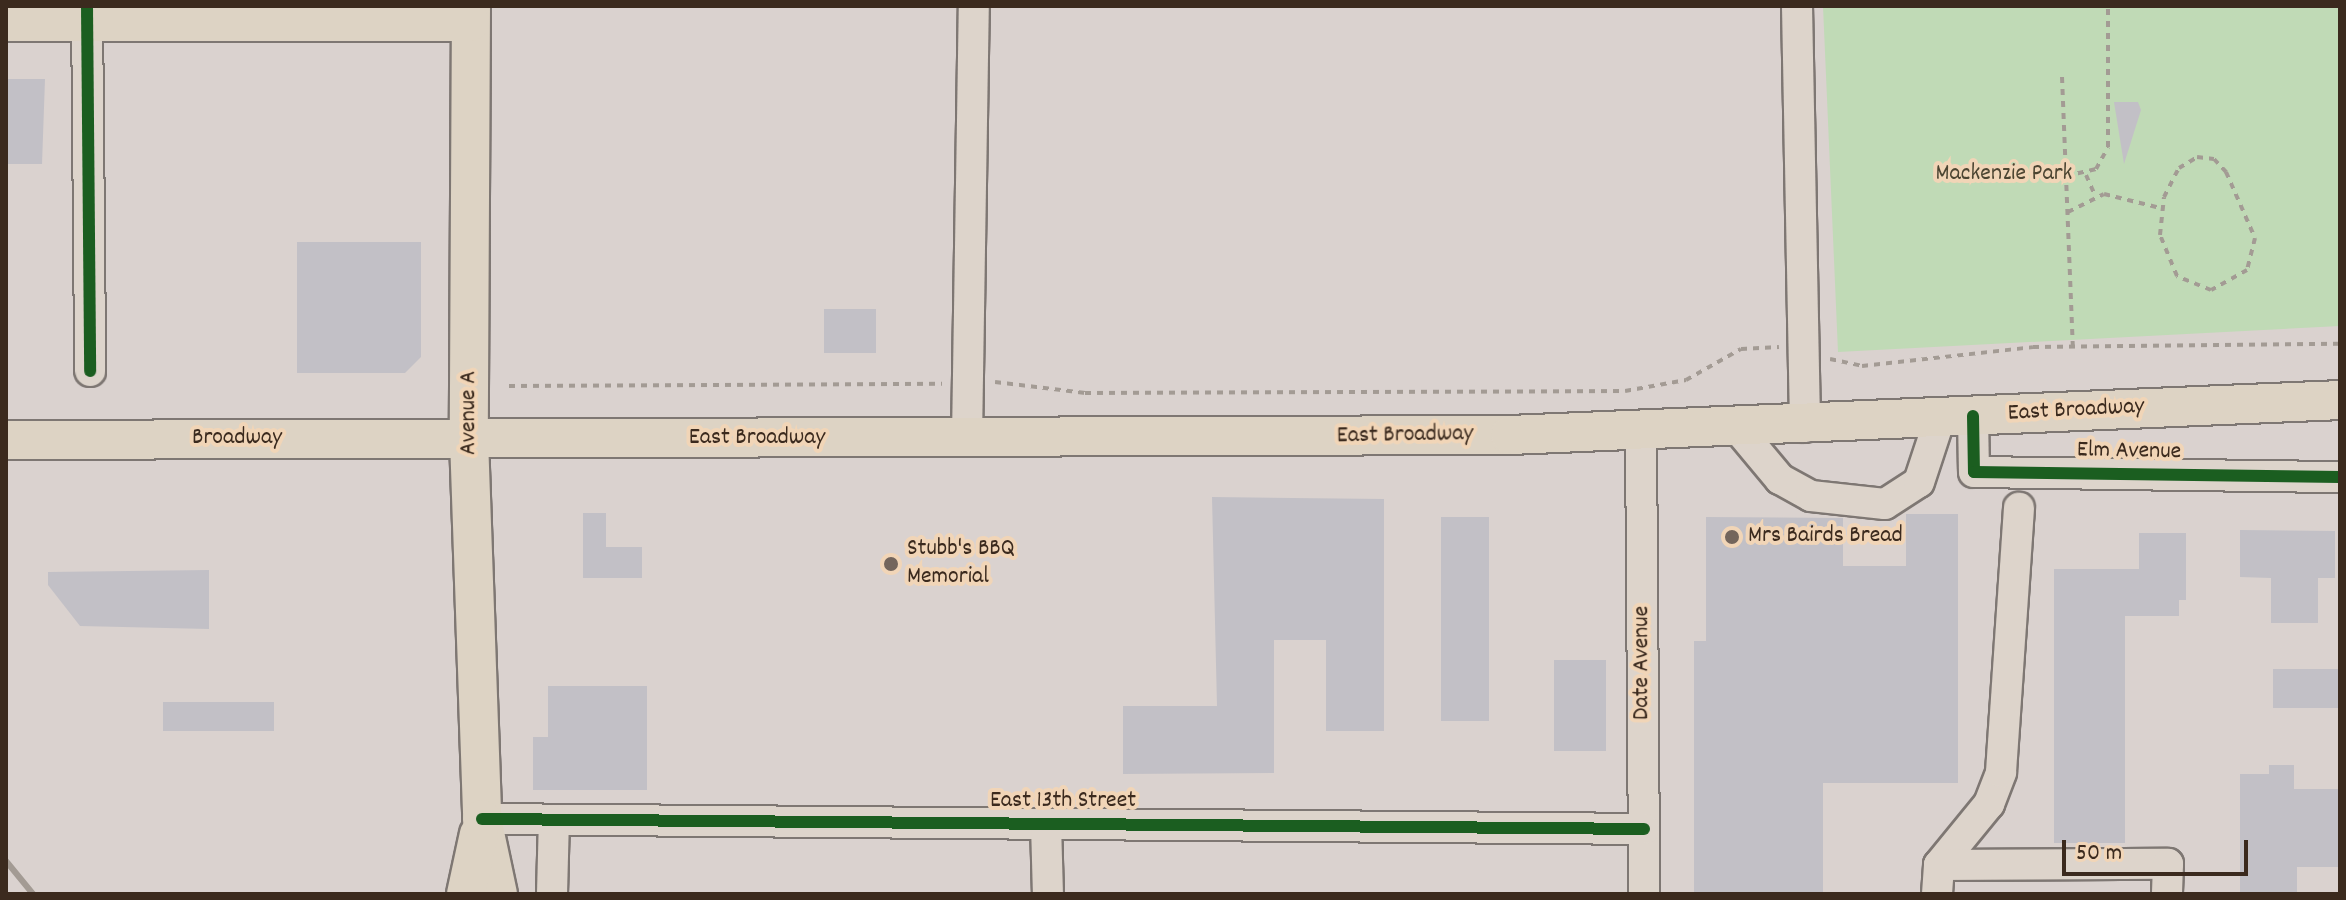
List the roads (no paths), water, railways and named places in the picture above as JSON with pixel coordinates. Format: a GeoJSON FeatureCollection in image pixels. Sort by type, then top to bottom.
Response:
{"type":"FeatureCollection","features":[{"type":"Feature","properties":{"kind":"main road"},"geometry":{"type":"LineString","coordinates":[[6,22],[87,14],[471,14]]}},
{"type":"Feature","properties":{"kind":"main road","name":"Avenue A"},"geometry":{"type":"LineString","coordinates":[[471,14],[469,439],[482,819],[498,894]]}},
{"type":"Feature","properties":{"kind":"main road","name":"East Broadway"},"geometry":{"type":"LineString","coordinates":[[469,439],[967,439],[1641,433],[2340,400]]}},
{"type":"Feature","properties":{"kind":"main road","name":"Broadway"},"geometry":{"type":"LineString","coordinates":[[6,440],[469,439]]}},
{"type":"Feature","properties":{"kind":"main road","name":"Avenue A"},"geometry":{"type":"LineString","coordinates":[[466,894],[482,819]]}},
{"type":"Feature","properties":{"kind":"street"},"geometry":{"type":"LineString","coordinates":[[967,439],[974,6]]}},
{"type":"Feature","properties":{"kind":"street"},"geometry":{"type":"LineString","coordinates":[[1797,6],[1805,427]]}},
{"type":"Feature","properties":{"kind":"street"},"geometry":{"type":"LineString","coordinates":[[87,14],[90,371]]}},
{"type":"Feature","properties":{"kind":"street"},"geometry":{"type":"LineString","coordinates":[[1739,430],[1780,479],[1811,496],[1885,504],[1919,482],[1956,417]]}},
{"type":"Feature","properties":{"kind":"street","name":"Elm Avenue"},"geometry":{"type":"LineString","coordinates":[[1956,417],[1974,472],[2340,477]]}},
{"type":"Feature","properties":{"kind":"street","name":"Date Avenue"},"geometry":{"type":"LineString","coordinates":[[1641,433],[1644,894]]}},
{"type":"Feature","properties":{"kind":"street"},"geometry":{"type":"LineString","coordinates":[[1938,880],[1989,804],[2001,772],[2019,508]]}},
{"type":"Feature","properties":{"kind":"street","name":"East 13th Street"},"geometry":{"type":"LineString","coordinates":[[482,819],[1644,829]]}},
{"type":"Feature","properties":{"kind":"street"},"geometry":{"type":"LineString","coordinates":[[552,894],[554,820]]}},
{"type":"Feature","properties":{"kind":"street"},"geometry":{"type":"LineString","coordinates":[[1046,824],[1048,894]]}},
{"type":"Feature","properties":{"kind":"street"},"geometry":{"type":"LineString","coordinates":[[1938,880],[2168,864],[2167,894]]}},
{"type":"Feature","properties":{"kind":"railway"},"geometry":{"type":"LineString","coordinates":[[6,861],[33,894]]}},
{"type":"Feature","properties":{"kind":"place","name":"Mrs Bairds Bread"},"geometry":{"type":"Point","coordinates":[1732,537]}},
{"type":"Feature","properties":{"kind":"place","name":"Stubb's BBQ Memorial"},"geometry":{"type":"Point","coordinates":[891,564]}},
{"type":"Feature","properties":{"kind":"park label","name":"Mackenzie Park"},"geometry":{"type":"Point","coordinates":[2004,175]}}]}
